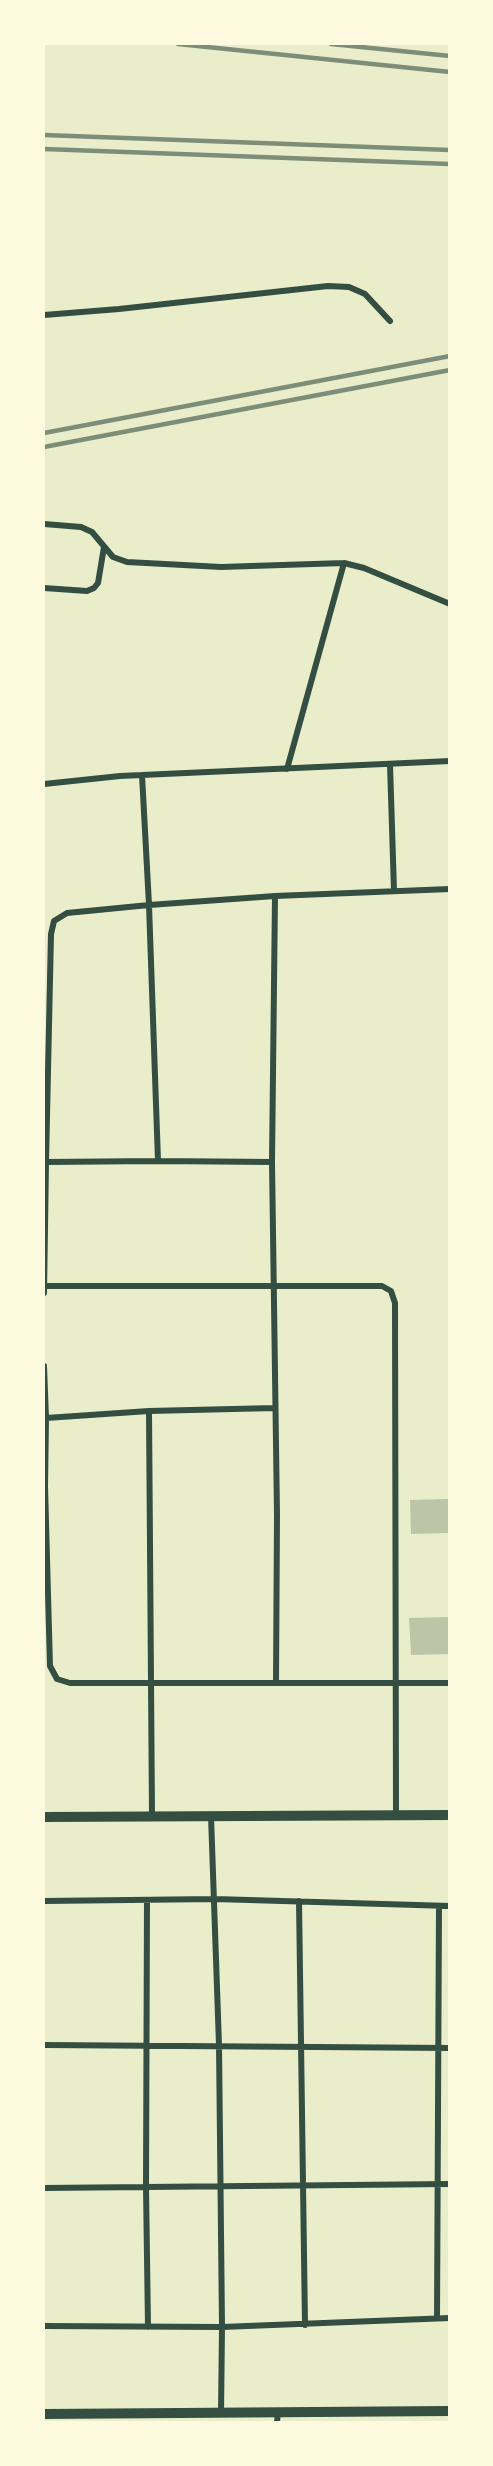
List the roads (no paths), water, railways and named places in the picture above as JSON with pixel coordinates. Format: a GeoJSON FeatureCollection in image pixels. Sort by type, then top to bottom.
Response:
{"type":"FeatureCollection","features":[{"type":"Feature","properties":{"kind":"street"},"geometry":{"type":"LineString","coordinates":[[44,315],[328,286],[349,287],[365,294],[390,321]]}},
{"type":"Feature","properties":{"kind":"street"},"geometry":{"type":"LineString","coordinates":[[44,524],[81,527],[92,532],[113,557],[127,562],[221,567],[344,563],[364,568],[450,604]]}},
{"type":"Feature","properties":{"kind":"street"},"geometry":{"type":"LineString","coordinates":[[44,588],[87,591],[94,588],[98,583],[104,547]]}},
{"type":"Feature","properties":{"kind":"street"},"geometry":{"type":"LineString","coordinates":[[287,769],[344,563]]}},
{"type":"Feature","properties":{"kind":"street"},"geometry":{"type":"LineString","coordinates":[[44,784],[142,775],[450,761]]}},
{"type":"Feature","properties":{"kind":"street"},"geometry":{"type":"LineString","coordinates":[[390,764],[394,891]]}},
{"type":"Feature","properties":{"kind":"street"},"geometry":{"type":"LineString","coordinates":[[142,775],[158,1161]]}},
{"type":"Feature","properties":{"kind":"street"},"geometry":{"type":"LineString","coordinates":[[44,1293],[45,1086],[51,934],[54,921],[67,913],[149,905],[274,896],[450,889]]}},
{"type":"Feature","properties":{"kind":"street"},"geometry":{"type":"LineString","coordinates":[[274,896],[272,1161],[276,1683]]}},
{"type":"Feature","properties":{"kind":"street"},"geometry":{"type":"LineString","coordinates":[[46,1162],[272,1161]]}},
{"type":"Feature","properties":{"kind":"street"},"geometry":{"type":"LineString","coordinates":[[44,1286],[382,1286],[391,1291],[395,1303],[396,1815]]}},
{"type":"Feature","properties":{"kind":"street"},"geometry":{"type":"LineString","coordinates":[[44,1366],[46,1418],[44,1486],[50,1666],[57,1679],[70,1683],[450,1683]]}},
{"type":"Feature","properties":{"kind":"street"},"geometry":{"type":"LineString","coordinates":[[46,1418],[275,1408]]}},
{"type":"Feature","properties":{"kind":"street"},"geometry":{"type":"LineString","coordinates":[[149,1412],[152,1816]]}},
{"type":"Feature","properties":{"kind":"street"},"geometry":{"type":"LineString","coordinates":[[44,1817],[450,1815]]}},
{"type":"Feature","properties":{"kind":"street"},"geometry":{"type":"LineString","coordinates":[[211,1816],[219,2045],[221,2414]]}},
{"type":"Feature","properties":{"kind":"street"},"geometry":{"type":"LineString","coordinates":[[44,1901],[215,1899],[450,1906]]}},
{"type":"Feature","properties":{"kind":"street"},"geometry":{"type":"LineString","coordinates":[[147,1900],[148,2327]]}},
{"type":"Feature","properties":{"kind":"street"},"geometry":{"type":"LineString","coordinates":[[299,1901],[305,2325]]}},
{"type":"Feature","properties":{"kind":"street"},"geometry":{"type":"LineString","coordinates":[[437,2318],[439,1906]]}},
{"type":"Feature","properties":{"kind":"street"},"geometry":{"type":"LineString","coordinates":[[44,2045],[450,2048]]}},
{"type":"Feature","properties":{"kind":"street"},"geometry":{"type":"LineString","coordinates":[[44,2188],[450,2184]]}},
{"type":"Feature","properties":{"kind":"street"},"geometry":{"type":"LineString","coordinates":[[44,2326],[222,2327],[450,2318]]}},
{"type":"Feature","properties":{"kind":"street"},"geometry":{"type":"LineString","coordinates":[[44,2414],[221,2414],[277,2417],[450,2411]]}},
{"type":"Feature","properties":{"kind":"railway"},"geometry":{"type":"LineString","coordinates":[[178,44],[450,72]]}},
{"type":"Feature","properties":{"kind":"railway"},"geometry":{"type":"LineString","coordinates":[[331,44],[450,56]]}},
{"type":"Feature","properties":{"kind":"railway"},"geometry":{"type":"LineString","coordinates":[[44,135],[450,150]]}},
{"type":"Feature","properties":{"kind":"railway"},"geometry":{"type":"LineString","coordinates":[[44,149],[450,164]]}},
{"type":"Feature","properties":{"kind":"railway"},"geometry":{"type":"LineString","coordinates":[[44,433],[450,356]]}},
{"type":"Feature","properties":{"kind":"railway"},"geometry":{"type":"LineString","coordinates":[[44,447],[450,370]]}}]}
